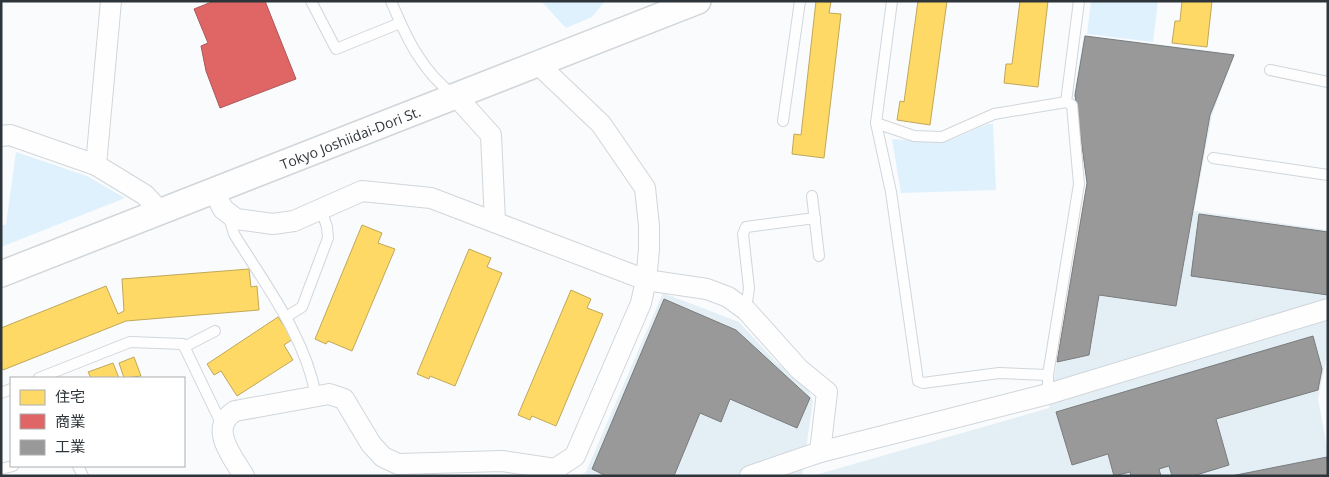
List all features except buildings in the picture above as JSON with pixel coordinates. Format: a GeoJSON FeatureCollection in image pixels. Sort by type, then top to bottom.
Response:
{"type":"FeatureCollection","features":[{"type":"Feature","properties":{"kind":"street"},"geometry":{"type":"LineString","coordinates":[[96,165],[111,1]]}},
{"type":"Feature","properties":{"kind":"street","name":"Tokyo Joshiidai-Dori St."},"geometry":{"type":"LineString","coordinates":[[1,274],[698,1]]}},
{"type":"Feature","properties":{"kind":"street"},"geometry":{"type":"LineString","coordinates":[[242,475],[223,439],[222,425],[228,415],[235,410],[329,394],[344,399],[371,444],[383,456],[398,464],[502,462],[556,472],[575,456],[641,303],[646,280],[649,226],[645,188],[601,124],[538,64]]}},
{"type":"Feature","properties":{"kind":"street"},"geometry":{"type":"LineString","coordinates":[[455,96],[491,135],[495,222]]}},
{"type":"Feature","properties":{"kind":"street"},"geometry":{"type":"LineString","coordinates":[[1,136],[10,135],[96,165],[145,195],[161,212]]}},
{"type":"Feature","properties":{"kind":"street"},"geometry":{"type":"LineString","coordinates":[[214,191],[228,215],[253,223],[273,224],[294,221],[362,191],[431,198],[646,280],[707,289],[728,297],[746,310],[799,369],[827,392],[820,452]]}},
{"type":"Feature","properties":{"kind":"street"},"geometry":{"type":"LineString","coordinates":[[750,476],[769,472],[820,452],[1048,385],[1328,308]]}},
{"type":"Feature","properties":{"kind":"lane"},"geometry":{"type":"LineString","coordinates":[[311,1],[336,49],[400,22]]}},
{"type":"Feature","properties":{"kind":"lane"},"geometry":{"type":"LineString","coordinates":[[391,1],[411,46],[439,84],[455,96]]}},
{"type":"Feature","properties":{"kind":"lane"},"geometry":{"type":"LineString","coordinates":[[783,121],[800,1]]}},
{"type":"Feature","properties":{"kind":"lane"},"geometry":{"type":"LineString","coordinates":[[876,123],[914,136],[942,137],[994,114],[1066,102],[1072,105],[1079,184],[1048,385],[999,373],[923,383],[918,381],[891,192],[876,123],[892,1]]}},
{"type":"Feature","properties":{"kind":"lane"},"geometry":{"type":"LineString","coordinates":[[1066,102],[1079,1]]}},
{"type":"Feature","properties":{"kind":"lane"},"geometry":{"type":"LineString","coordinates":[[1270,70],[1328,82]]}},
{"type":"Feature","properties":{"kind":"lane"},"geometry":{"type":"LineString","coordinates":[[1213,158],[1328,175]]}},
{"type":"Feature","properties":{"kind":"lane"},"geometry":{"type":"LineString","coordinates":[[812,196],[819,256]]}},
{"type":"Feature","properties":{"kind":"lane"},"geometry":{"type":"LineString","coordinates":[[286,318],[302,306],[328,238],[321,209]]}},
{"type":"Feature","properties":{"kind":"lane"},"geometry":{"type":"LineString","coordinates":[[228,215],[234,234],[300,342],[313,378],[316,396]]}},
{"type":"Feature","properties":{"kind":"lane"},"geometry":{"type":"LineString","coordinates":[[746,310],[749,288],[743,234],[746,227],[815,218]]}},
{"type":"Feature","properties":{"kind":"lane"},"geometry":{"type":"LineString","coordinates":[[184,347],[215,331]]}},
{"type":"Feature","properties":{"kind":"lane"},"geometry":{"type":"LineString","coordinates":[[42,377],[130,342],[183,344],[222,425]]}},
{"type":"Feature","properties":{"kind":"shaded area"},"geometry":{"type":"Polygon","coordinates":[[[541,1],[605,1],[592,17],[566,28],[541,1]]]}},
{"type":"Feature","properties":{"kind":"shaded area"},"geometry":{"type":"Polygon","coordinates":[[[1091,1],[1158,1],[1153,42],[1087,34],[1091,1]]]}},
{"type":"Feature","properties":{"kind":"shaded area"},"geometry":{"type":"Polygon","coordinates":[[[1084,35],[1235,54],[1212,115],[1194,211],[1328,230],[1328,350],[1318,399],[1328,452],[1328,476],[812,476],[1049,408],[1087,183],[1074,95],[1084,35]]]}},
{"type":"Feature","properties":{"kind":"shaded area"},"geometry":{"type":"Polygon","coordinates":[[[988,124],[993,124],[996,190],[901,193],[892,139],[935,142],[951,140],[988,124]]]}},
{"type":"Feature","properties":{"kind":"shaded area"},"geometry":{"type":"Polygon","coordinates":[[[16,152],[87,176],[125,198],[1,247],[1,224],[6,225],[16,152]]]}},
{"type":"Feature","properties":{"kind":"shaded area"},"geometry":{"type":"Polygon","coordinates":[[[663,293],[739,322],[776,362],[807,387],[813,401],[802,476],[580,476],[586,472],[663,293]]]}}]}
